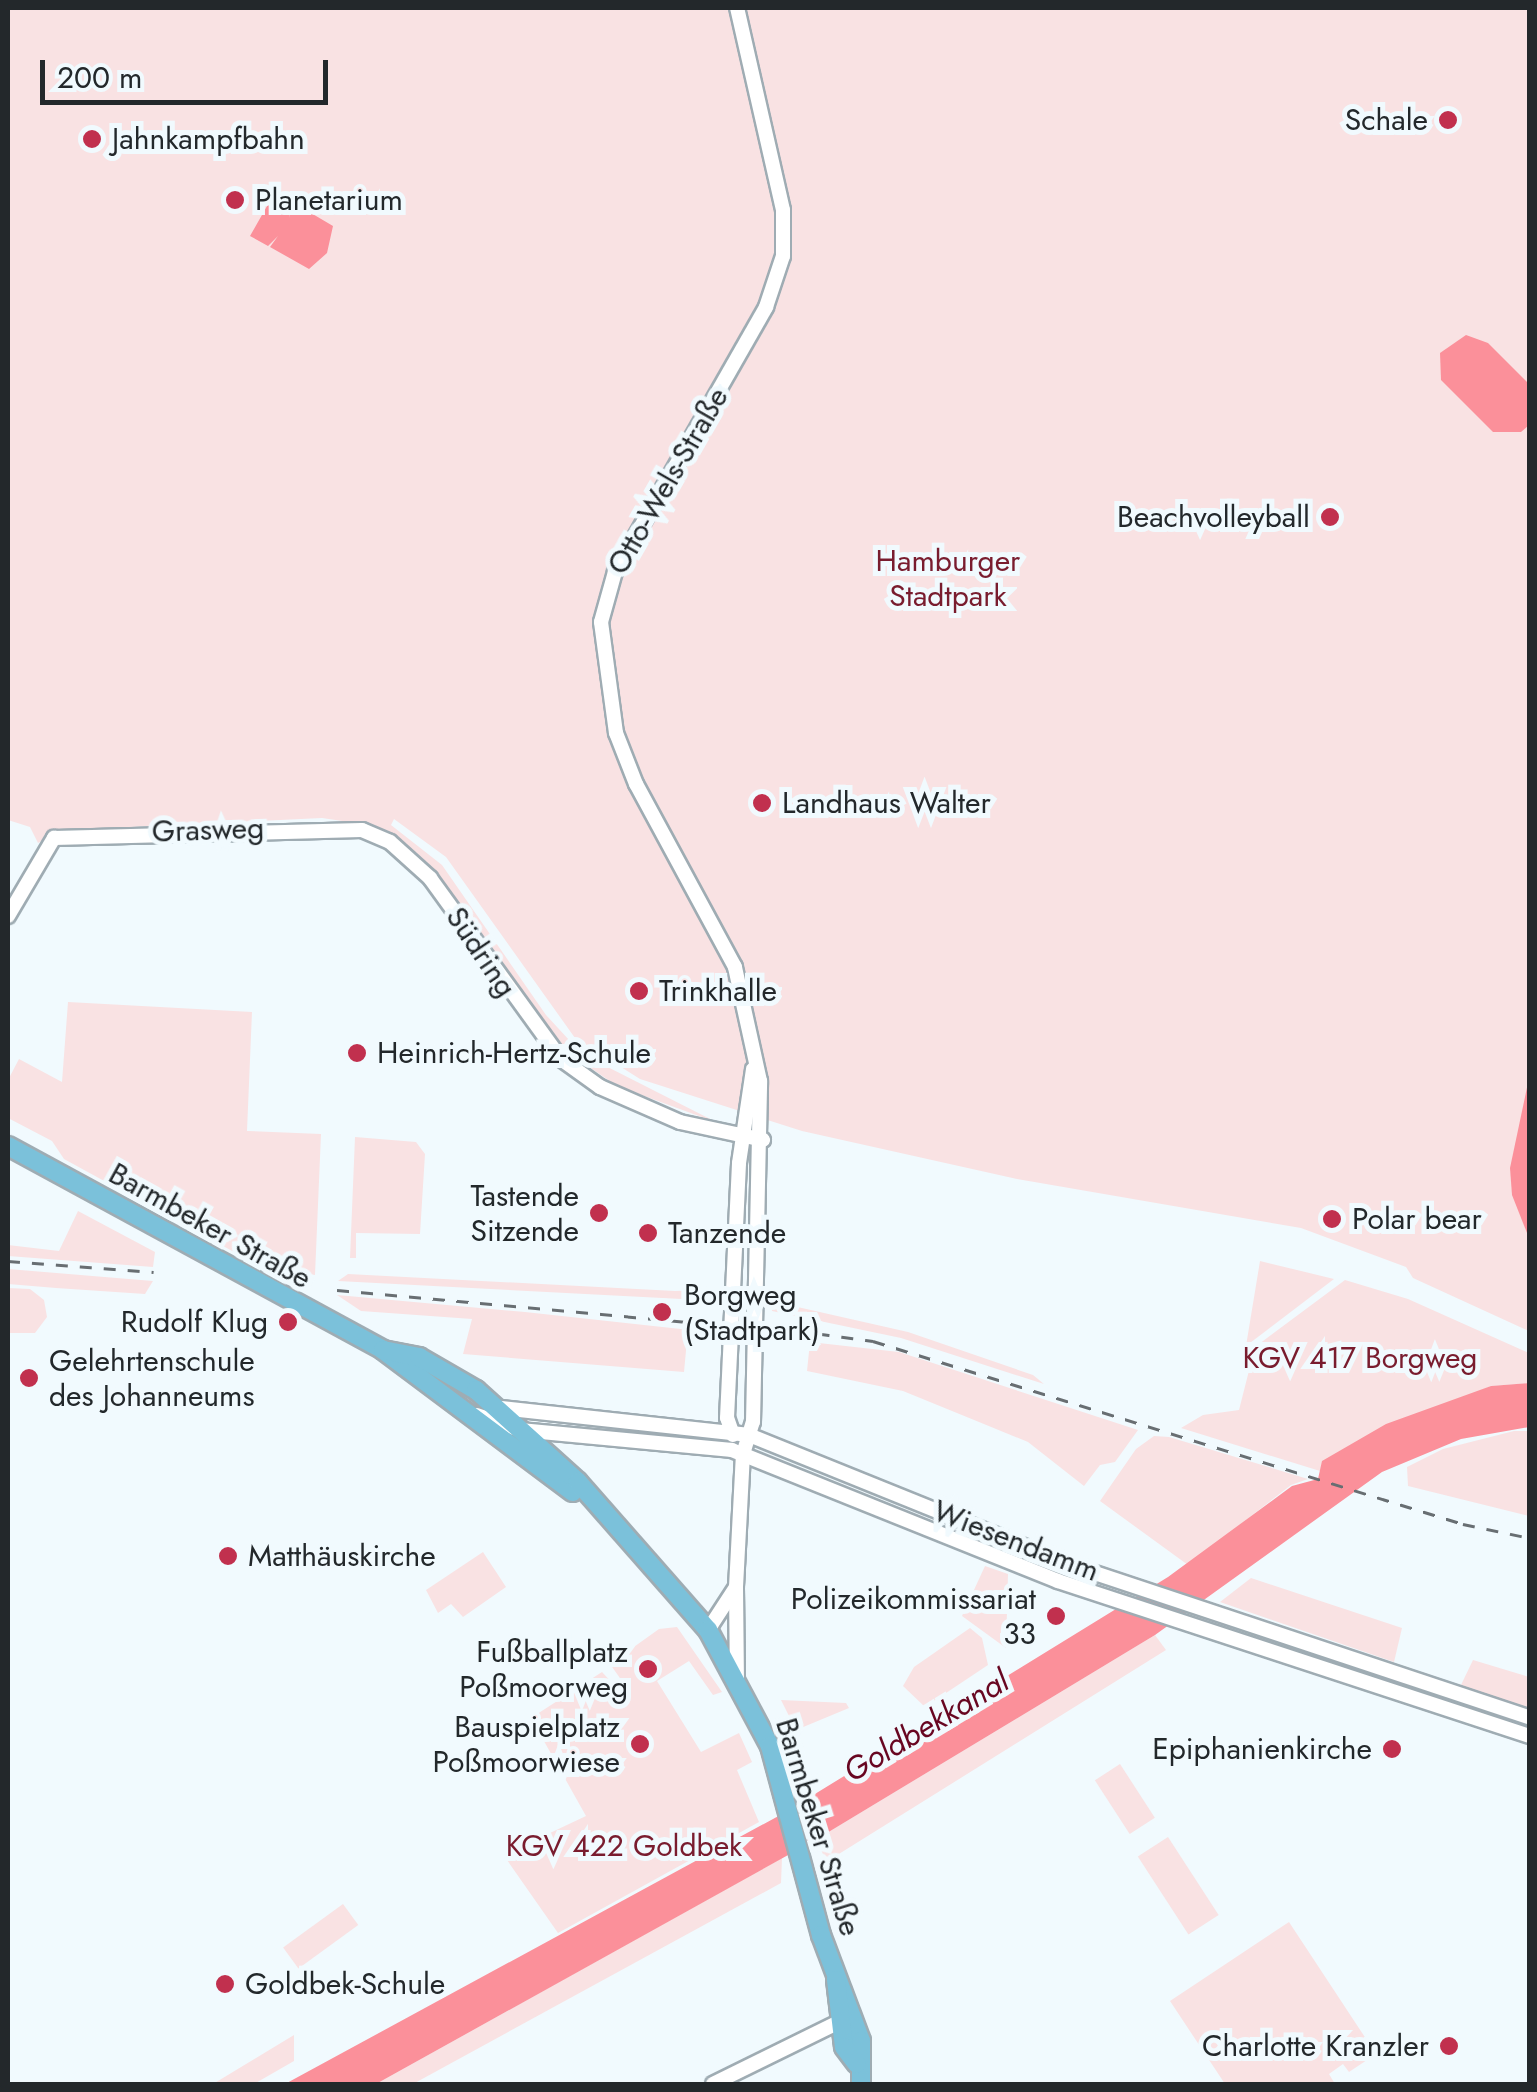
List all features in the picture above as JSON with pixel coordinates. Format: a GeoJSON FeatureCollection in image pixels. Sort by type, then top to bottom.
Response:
{"type":"FeatureCollection","features":[{"type":"Feature","properties":{"kind":"main road","name":"Barmbeker Straße"},"geometry":{"type":"LineString","coordinates":[[9,1145],[383,1350],[438,1366],[595,1504]]}},
{"type":"Feature","properties":{"kind":"main road","name":"Barmbeker Straße"},"geometry":{"type":"LineString","coordinates":[[486,1411],[520,1430],[595,1504],[708,1630],[737,1677],[770,1746],[846,2019],[844,2048],[857,2064],[862,2084]]}},
{"type":"Feature","properties":{"kind":"street","name":"Otto-Wels-Straße"},"geometry":{"type":"LineString","coordinates":[[738,8],[783,210],[784,256],[766,307],[615,572],[601,636],[616,733],[636,784],[726,946],[755,1060],[763,1140],[754,1403],[742,1454]]}},
{"type":"Feature","properties":{"kind":"street","name":"Grasweg"},"geometry":{"type":"LineString","coordinates":[[8,916],[54,838],[362,830]]}},
{"type":"Feature","properties":{"kind":"street","name":"Südring"},"geometry":{"type":"LineString","coordinates":[[362,830],[390,842],[430,878],[561,1058],[600,1086],[680,1122],[763,1140]]}},
{"type":"Feature","properties":{"kind":"street","name":"Otto-Wels-Straße"},"geometry":{"type":"LineString","coordinates":[[742,1454],[731,1431],[728,1401],[741,1136],[755,1060]]}},
{"type":"Feature","properties":{"kind":"street"},"geometry":{"type":"LineString","coordinates":[[739,1163],[752,1157],[762,1164]]}},
{"type":"Feature","properties":{"kind":"street"},"geometry":{"type":"LineString","coordinates":[[728,1401],[742,1409],[754,1403]]}},
{"type":"Feature","properties":{"kind":"street","name":"Wiesendamm"},"geometry":{"type":"LineString","coordinates":[[486,1411],[749,1435],[1139,1588],[1530,1718]]}},
{"type":"Feature","properties":{"kind":"street","name":"Wiesendamm"},"geometry":{"type":"LineString","coordinates":[[520,1430],[742,1454],[1118,1599],[1530,1736]]}},
{"type":"Feature","properties":{"kind":"street"},"geometry":{"type":"LineString","coordinates":[[551,1458],[554,1442],[566,1434]]}},
{"type":"Feature","properties":{"kind":"street"},"geometry":{"type":"LineString","coordinates":[[737,1677],[736,1587],[742,1454]]}},
{"type":"Feature","properties":{"kind":"street"},"geometry":{"type":"LineString","coordinates":[[708,1630],[736,1587]]}},
{"type":"Feature","properties":{"kind":"street"},"geometry":{"type":"LineString","coordinates":[[713,2084],[846,2019]]}},
{"type":"Feature","properties":{"kind":"green space","name":"Hamburger Stadtpark"},"geometry":{"type":"Polygon","coordinates":[[[8,8],[1529,8],[1529,1331],[1413,1278],[1406,1267],[1301,1228],[1017,1179],[802,1131],[640,1079],[575,1038],[446,857],[394,819],[391,825],[442,865],[546,1015],[582,1054],[718,1123],[617,1086],[557,1045],[438,876],[376,826],[322,818],[89,829],[55,833],[38,843],[30,827],[8,820],[8,8]]]}},
{"type":"Feature","properties":{"kind":"green space"},"geometry":{"type":"Polygon","coordinates":[[[68,1002],[252,1012],[247,1131],[321,1134],[315,1275],[258,1265],[64,1159],[52,1141],[8,1118],[8,1080],[19,1059],[62,1082],[68,1002]]]}},
{"type":"Feature","properties":{"kind":"green space"},"geometry":{"type":"Polygon","coordinates":[[[355,1137],[416,1142],[425,1154],[420,1234],[356,1233],[356,1258],[350,1258],[355,1137]]]}},
{"type":"Feature","properties":{"kind":"green space"},"geometry":{"type":"Polygon","coordinates":[[[78,1211],[155,1252],[153,1267],[8,1256],[8,1245],[59,1251],[78,1211]]]}},
{"type":"Feature","properties":{"kind":"green space","name":"KGV 417 Borgweg"},"geometry":{"type":"Polygon","coordinates":[[[1260,1261],[1334,1279],[1246,1346],[1260,1261]]]}},
{"type":"Feature","properties":{"kind":"green space"},"geometry":{"type":"Polygon","coordinates":[[[8,1269],[153,1281],[145,1294],[56,1288],[8,1284],[8,1269]]]}},
{"type":"Feature","properties":{"kind":"green space"},"geometry":{"type":"Polygon","coordinates":[[[348,1274],[703,1290],[701,1300],[338,1281],[348,1274]]]}},
{"type":"Feature","properties":{"kind":"green space","name":"KGV 417 Borgweg"},"geometry":{"type":"Polygon","coordinates":[[[1345,1280],[1408,1299],[1529,1353],[1529,1383],[1491,1386],[1323,1461],[1320,1471],[1181,1428],[1203,1415],[1239,1410],[1255,1347],[1345,1280]]]}},
{"type":"Feature","properties":{"kind":"green space"},"geometry":{"type":"Polygon","coordinates":[[[8,1288],[30,1289],[44,1300],[47,1317],[35,1333],[8,1333],[8,1288]]]}},
{"type":"Feature","properties":{"kind":"green space"},"geometry":{"type":"Polygon","coordinates":[[[337,1295],[699,1331],[687,1340],[684,1372],[463,1354],[472,1319],[361,1311],[337,1295]]]}},
{"type":"Feature","properties":{"kind":"green space"},"geometry":{"type":"Polygon","coordinates":[[[771,1301],[908,1332],[1033,1375],[1044,1384],[901,1338],[772,1311],[771,1301]]]}},
{"type":"Feature","properties":{"kind":"green space"},"geometry":{"type":"Polygon","coordinates":[[[810,1342],[899,1352],[1138,1430],[1115,1462],[1100,1465],[1084,1486],[1028,1442],[903,1391],[807,1371],[810,1342]]]}},
{"type":"Feature","properties":{"kind":"green space"},"geometry":{"type":"Polygon","coordinates":[[[1514,1431],[1529,1431],[1529,1516],[1408,1486],[1407,1467],[1443,1449],[1514,1431]]]}},
{"type":"Feature","properties":{"kind":"green space"},"geometry":{"type":"Polygon","coordinates":[[[1154,1436],[1169,1437],[1308,1479],[1291,1485],[1188,1565],[1100,1501],[1136,1449],[1154,1436]]]}},
{"type":"Feature","properties":{"kind":"green space"},"geometry":{"type":"Polygon","coordinates":[[[483,1552],[506,1587],[463,1617],[451,1604],[438,1613],[426,1590],[483,1552]]]}},
{"type":"Feature","properties":{"kind":"green space"},"geometry":{"type":"Polygon","coordinates":[[[985,1566],[1008,1574],[1006,1648],[962,1616],[985,1566]]]}},
{"type":"Feature","properties":{"kind":"green space"},"geometry":{"type":"Polygon","coordinates":[[[1251,1578],[1402,1628],[1394,1662],[1220,1602],[1251,1578]]]}},
{"type":"Feature","properties":{"kind":"green space"},"geometry":{"type":"Polygon","coordinates":[[[677,1627],[722,1692],[713,1695],[689,1661],[657,1681],[701,1752],[739,1733],[752,1762],[737,1770],[759,1822],[558,1933],[507,1860],[516,1849],[586,1816],[531,1718],[602,1672],[615,1686],[622,1681],[610,1664],[659,1629],[677,1627]]]}},
{"type":"Feature","properties":{"kind":"green space"},"geometry":{"type":"Polygon","coordinates":[[[970,1628],[982,1638],[988,1665],[925,1707],[903,1686],[914,1667],[970,1628]]]}},
{"type":"Feature","properties":{"kind":"green space"},"geometry":{"type":"Polygon","coordinates":[[[1155,1635],[1166,1650],[826,1862],[817,1839],[1155,1635]]]}},
{"type":"Feature","properties":{"kind":"green space"},"geometry":{"type":"Polygon","coordinates":[[[1473,1660],[1529,1677],[1529,1708],[1461,1685],[1473,1660]]]}},
{"type":"Feature","properties":{"kind":"green space"},"geometry":{"type":"Polygon","coordinates":[[[781,1700],[846,1703],[849,1708],[796,1730],[781,1700]]]}},
{"type":"Feature","properties":{"kind":"green space"},"geometry":{"type":"Polygon","coordinates":[[[1120,1764],[1155,1818],[1130,1834],[1095,1780],[1120,1764]]]}},
{"type":"Feature","properties":{"kind":"green space"},"geometry":{"type":"Polygon","coordinates":[[[1168,1837],[1219,1915],[1188,1935],[1138,1857],[1168,1837]]]}},
{"type":"Feature","properties":{"kind":"green space","name":"KGV 422 Goldbek"},"geometry":{"type":"Polygon","coordinates":[[[782,1858],[781,1883],[413,2084],[376,2084],[782,1858]]]}},
{"type":"Feature","properties":{"kind":"green space"},"geometry":{"type":"Polygon","coordinates":[[[343,1904],[358,1925],[298,1969],[283,1947],[343,1904]]]}},
{"type":"Feature","properties":{"kind":"green space"},"geometry":{"type":"Polygon","coordinates":[[[1289,1922],[1376,2054],[1349,2072],[1343,2064],[1329,2074],[1335,2084],[1225,2084],[1170,2001],[1289,1922]]]}},
{"type":"Feature","properties":{"kind":"green space"},"geometry":{"type":"Polygon","coordinates":[[[294,2035],[294,2061],[254,2084],[213,2084],[294,2035]]]}},
{"type":"Feature","properties":{"kind":"water"},"geometry":{"type":"Polygon","coordinates":[[[275,192],[293,202],[289,218],[294,203],[333,226],[327,253],[309,269],[270,247],[278,236],[268,246],[250,236],[275,192]]]}},
{"type":"Feature","properties":{"kind":"water"},"geometry":{"type":"Polygon","coordinates":[[[1466,335],[1488,343],[1529,384],[1529,425],[1521,432],[1493,432],[1441,380],[1440,353],[1466,335]]]}},
{"type":"Feature","properties":{"kind":"water"},"geometry":{"type":"Polygon","coordinates":[[[1529,1078],[1529,1238],[1512,1195],[1510,1168],[1529,1078]]]}},
{"type":"Feature","properties":{"kind":"water","name":"Goldbekkanal"},"geometry":{"type":"Polygon","coordinates":[[[1529,1383],[1529,1427],[1461,1439],[1382,1472],[1155,1635],[817,1839],[376,2084],[285,2084],[784,1813],[1168,1577],[1292,1486],[1318,1479],[1322,1461],[1386,1424],[1491,1386],[1529,1383]]]}},
{"type":"Feature","properties":{"kind":"railway"},"geometry":{"type":"LineString","coordinates":[[8,1261],[154,1272]]}},
{"type":"Feature","properties":{"kind":"railway"},"geometry":{"type":"LineString","coordinates":[[337,1290],[702,1323]]}},
{"type":"Feature","properties":{"kind":"railway"},"geometry":{"type":"LineString","coordinates":[[770,1327],[873,1341],[1463,1524],[1530,1538]]}},
{"type":"Feature","properties":{"kind":"place","name":"Schale"},"geometry":{"type":"Point","coordinates":[1448,120]}},
{"type":"Feature","properties":{"kind":"place","name":"Jahnkampfbahn"},"geometry":{"type":"Point","coordinates":[92,139]}},
{"type":"Feature","properties":{"kind":"place","name":"Planetarium"},"geometry":{"type":"Point","coordinates":[235,200]}},
{"type":"Feature","properties":{"kind":"place","name":"Beachvolleyball"},"geometry":{"type":"Point","coordinates":[1330,517]}},
{"type":"Feature","properties":{"kind":"place","name":"Landhaus Walter"},"geometry":{"type":"Point","coordinates":[762,803]}},
{"type":"Feature","properties":{"kind":"place","name":"Trinkhalle"},"geometry":{"type":"Point","coordinates":[639,991]}},
{"type":"Feature","properties":{"kind":"place","name":"Heinrich-Hertz-Schule"},"geometry":{"type":"Point","coordinates":[357,1053]}},
{"type":"Feature","properties":{"kind":"place","name":"Tastende Sitzende"},"geometry":{"type":"Point","coordinates":[599,1213]}},
{"type":"Feature","properties":{"kind":"place","name":"Polar bear"},"geometry":{"type":"Point","coordinates":[1332,1219]}},
{"type":"Feature","properties":{"kind":"place","name":"Tanzende"},"geometry":{"type":"Point","coordinates":[648,1233]}},
{"type":"Feature","properties":{"kind":"place","name":"Borgweg (Stadtpark)"},"geometry":{"type":"Point","coordinates":[662,1312]}},
{"type":"Feature","properties":{"kind":"place","name":"Rudolf Klug"},"geometry":{"type":"Point","coordinates":[288,1322]}},
{"type":"Feature","properties":{"kind":"place","name":"Gelehrtenschule des Johanneums"},"geometry":{"type":"Point","coordinates":[29,1378]}},
{"type":"Feature","properties":{"kind":"place","name":"Matthäuskirche"},"geometry":{"type":"Point","coordinates":[228,1556]}},
{"type":"Feature","properties":{"kind":"place","name":"Polizeikommissariat 33"},"geometry":{"type":"Point","coordinates":[1056,1616]}},
{"type":"Feature","properties":{"kind":"place","name":"Fußballplatz Poßmoorweg"},"geometry":{"type":"Point","coordinates":[648,1669]}},
{"type":"Feature","properties":{"kind":"place","name":"Bauspielplatz Poßmoorwiese"},"geometry":{"type":"Point","coordinates":[640,1744]}},
{"type":"Feature","properties":{"kind":"place","name":"Epiphanienkirche"},"geometry":{"type":"Point","coordinates":[1392,1749]}},
{"type":"Feature","properties":{"kind":"place","name":"Goldbek-Schule"},"geometry":{"type":"Point","coordinates":[225,1984]}},
{"type":"Feature","properties":{"kind":"place","name":"Charlotte Kranzler"},"geometry":{"type":"Point","coordinates":[1449,2046]}}]}
